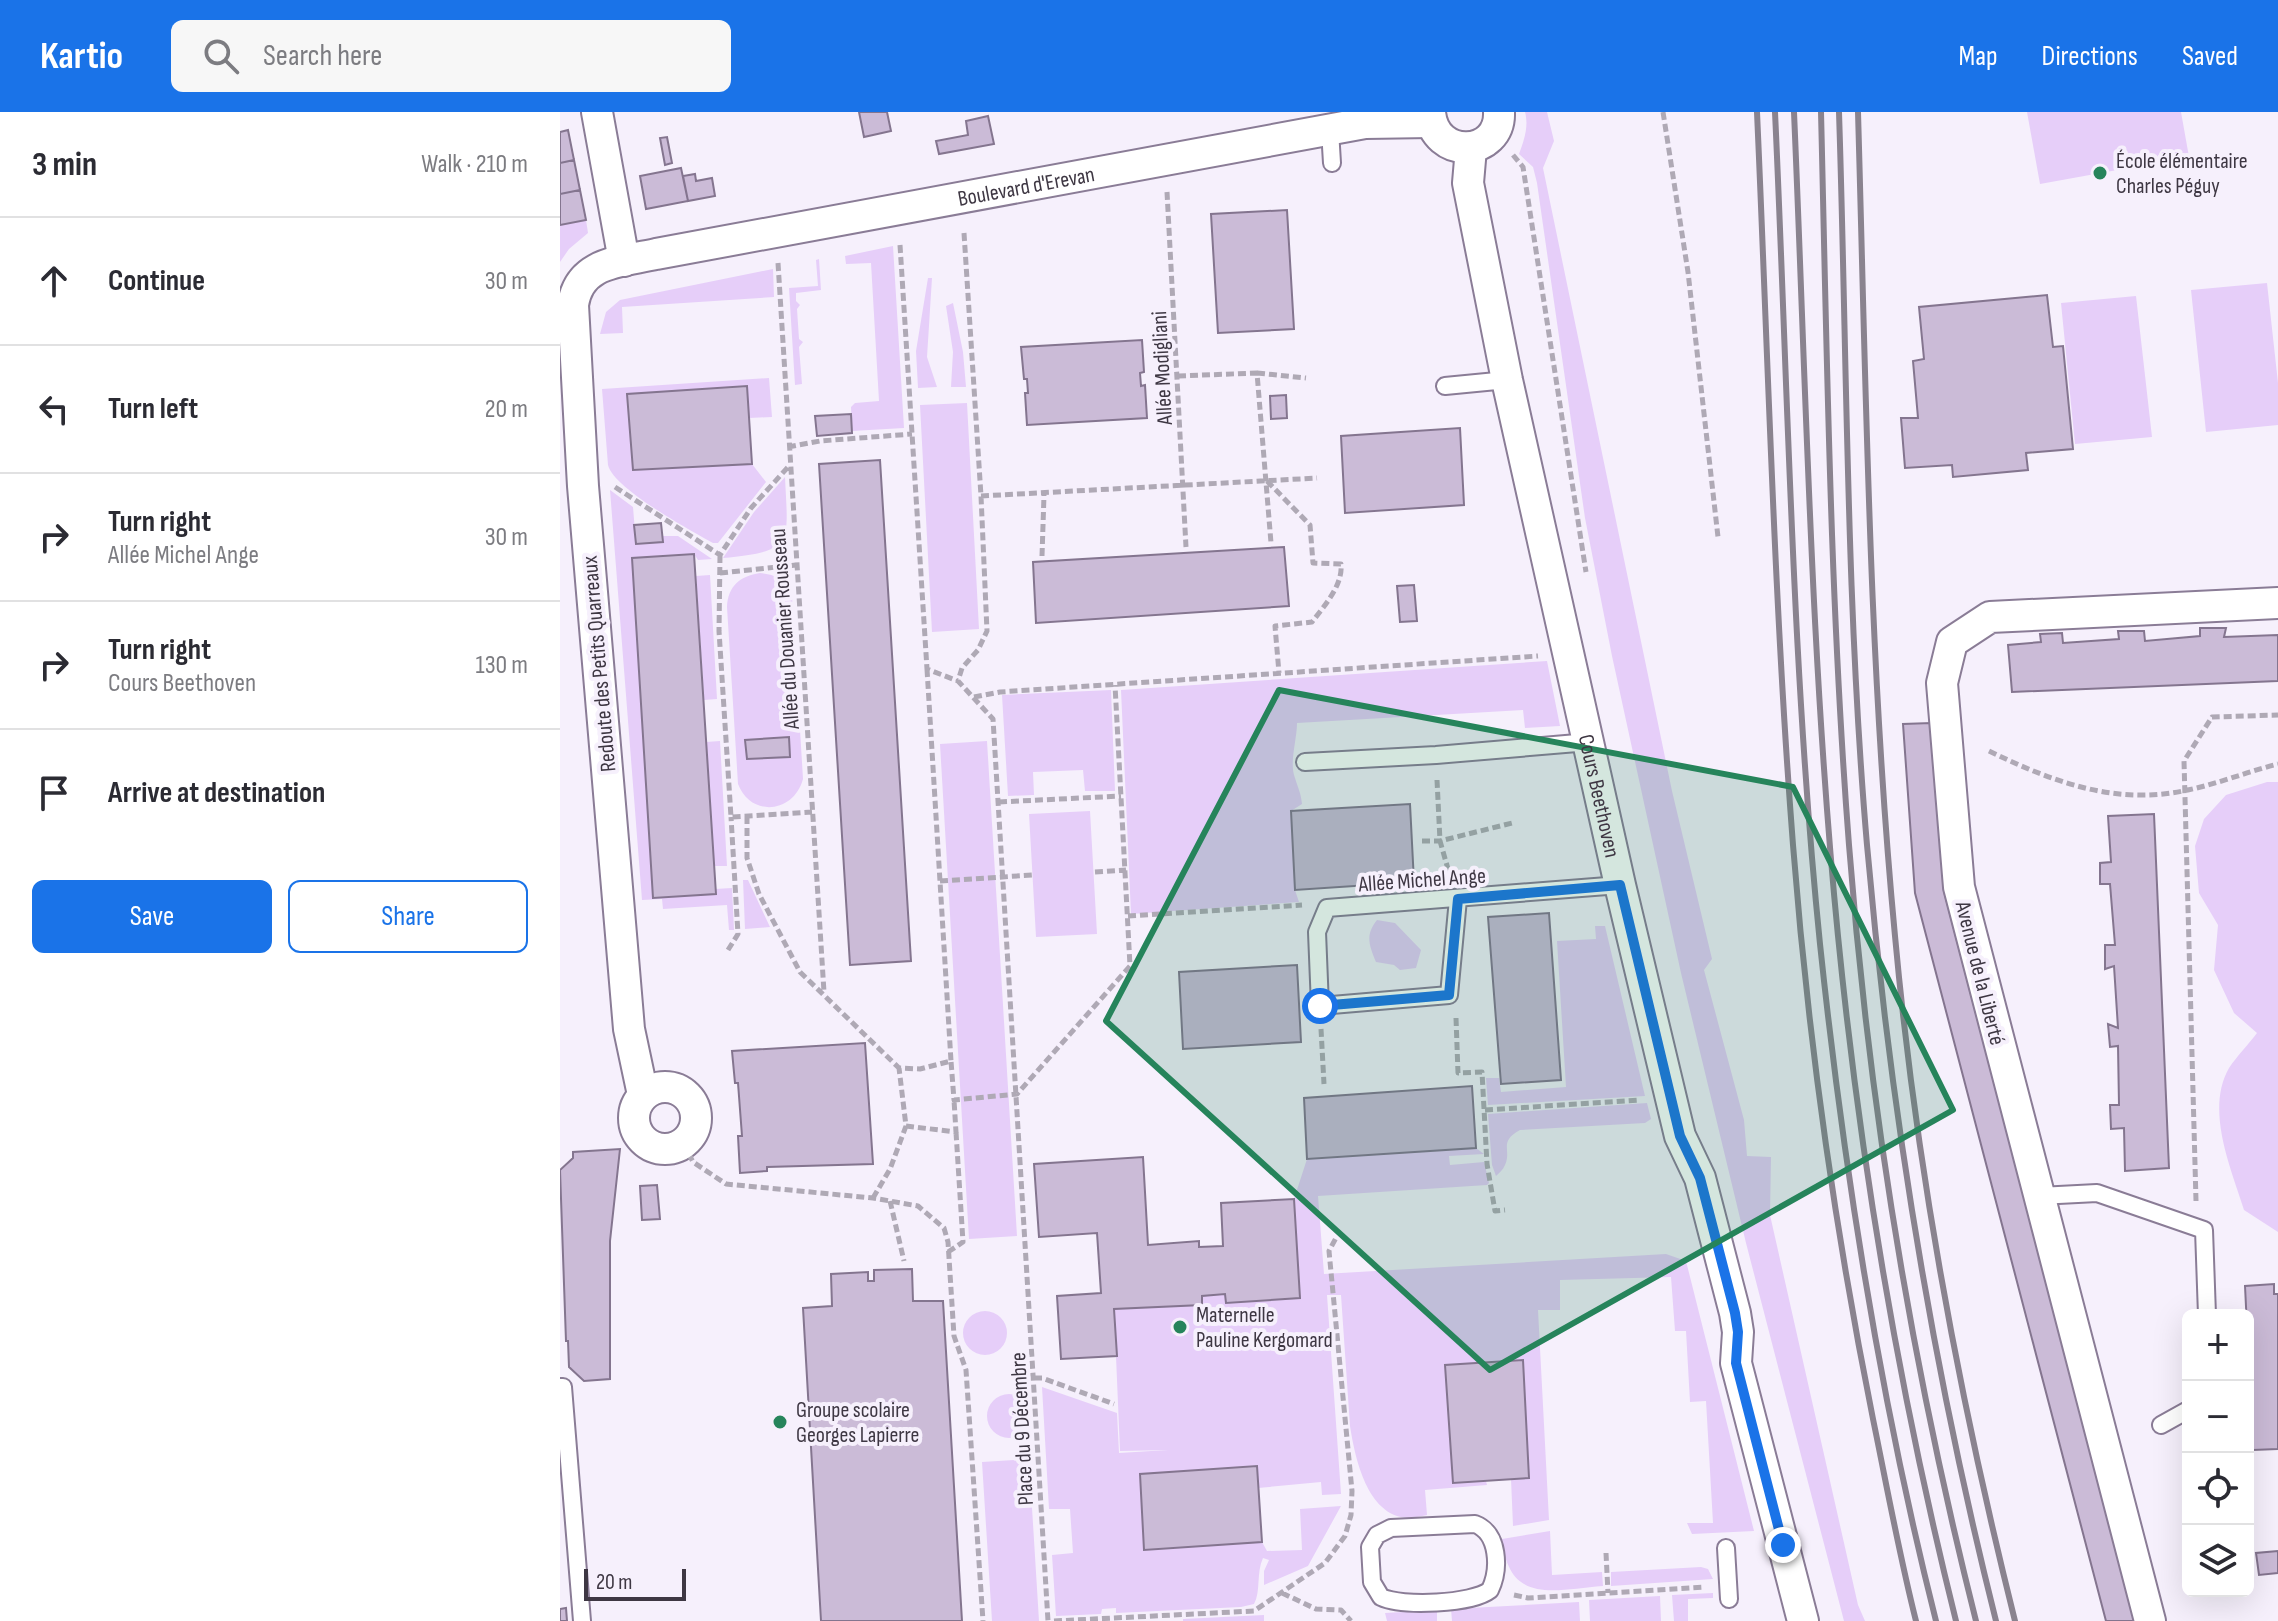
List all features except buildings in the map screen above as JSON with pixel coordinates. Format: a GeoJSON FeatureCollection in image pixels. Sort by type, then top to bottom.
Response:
{"type":"FeatureCollection","features":[{"type":"Feature","properties":{"kind":"street"},"geometry":{"type":"LineString","coordinates":[[597,112],[624,261]]}},
{"type":"Feature","properties":{"kind":"street"},"geometry":{"type":"LineString","coordinates":[[1430,117],[1436,134],[1458,148],[1488,131]]}},
{"type":"Feature","properties":{"kind":"street","name":"Boulevard d'Erevan"},"geometry":{"type":"LineString","coordinates":[[624,261],[1365,123],[1430,117]]}},
{"type":"Feature","properties":{"kind":"street","name":"Cours Beethoven"},"geometry":{"type":"LineString","coordinates":[[1488,131],[1468,183],[1507,380],[1620,885],[1680,1136],[1700,1178],[1735,1313],[1738,1332],[1736,1363],[1803,1621]]}},
{"type":"Feature","properties":{"kind":"street","name":"Redoute des Petits Quarreaux"},"geometry":{"type":"LineString","coordinates":[[624,261],[600,266],[589,272],[575,290],[575,352],[583,486],[629,1029],[643,1095],[637,1103],[634,1124],[644,1142],[663,1149],[683,1143]]}},
{"type":"Feature","properties":{"kind":"street","name":"Avenue de la Liberté"},"geometry":{"type":"LineString","coordinates":[[2150,1621],[1959,887],[1942,683],[1952,642],[1990,617],[2278,603]]}},
{"type":"Feature","properties":{"kind":"street"},"geometry":{"type":"LineString","coordinates":[[643,1095],[661,1087],[672,1087],[689,1097],[694,1106],[695,1126],[683,1143]]}},
{"type":"Feature","properties":{"kind":"lane"},"geometry":{"type":"LineString","coordinates":[[1330,130],[1332,163]]}},
{"type":"Feature","properties":{"kind":"lane"},"geometry":{"type":"LineString","coordinates":[[1445,386],[1507,380]]}},
{"type":"Feature","properties":{"kind":"lane"},"geometry":{"type":"LineString","coordinates":[[1305,762],[1589,742]]}},
{"type":"Feature","properties":{"kind":"lane","name":"Allée Michel Ange"},"geometry":{"type":"LineString","coordinates":[[1327,908],[1620,885]]}},
{"type":"Feature","properties":{"kind":"lane"},"geometry":{"type":"LineString","coordinates":[[1327,908],[1317,932],[1320,1006],[1449,995],[1458,899]]}},
{"type":"Feature","properties":{"kind":"lane"},"geometry":{"type":"LineString","coordinates":[[2039,1196],[2097,1193],[2204,1230],[2207,1309]]}},
{"type":"Feature","properties":{"kind":"lane"},"geometry":{"type":"LineString","coordinates":[[560,1387],[563,1387],[582,1621]]}},
{"type":"Feature","properties":{"kind":"lane"},"geometry":{"type":"LineString","coordinates":[[2161,1425],[2182,1413]]}},
{"type":"Feature","properties":{"kind":"lane"},"geometry":{"type":"LineString","coordinates":[[1475,1524],[1489,1532],[1494,1545],[1495,1576],[1490,1590],[1474,1599],[1389,1601],[1381,1597],[1372,1582],[1370,1547],[1377,1535],[1391,1528],[1475,1524]]}},
{"type":"Feature","properties":{"kind":"lane"},"geometry":{"type":"LineString","coordinates":[[1726,1548],[1729,1599]]}},
{"type":"Feature","properties":{"kind":"path"},"geometry":{"type":"LineString","coordinates":[[1663,112],[1688,272],[1718,537]]}},
{"type":"Feature","properties":{"kind":"path"},"geometry":{"type":"LineString","coordinates":[[1488,131],[1523,167],[1588,585]]}},
{"type":"Feature","properties":{"kind":"path","name":"Allée Modigliani"},"geometry":{"type":"LineString","coordinates":[[1166,188],[1186,547]]}},
{"type":"Feature","properties":{"kind":"path"},"geometry":{"type":"LineString","coordinates":[[927,669],[958,681],[962,668],[978,650],[987,631],[964,233]]}},
{"type":"Feature","properties":{"kind":"path"},"geometry":{"type":"LineString","coordinates":[[900,245],[963,1242],[948,1252]]}},
{"type":"Feature","properties":{"kind":"path","name":"Allée du Douanier Rousseau"},"geometry":{"type":"LineString","coordinates":[[778,262],[824,994]]}},
{"type":"Feature","properties":{"kind":"path"},"geometry":{"type":"LineString","coordinates":[[1178,376],[1257,373],[1306,378]]}},
{"type":"Feature","properties":{"kind":"path"},"geometry":{"type":"LineString","coordinates":[[1257,373],[1271,543]]}},
{"type":"Feature","properties":{"kind":"path"},"geometry":{"type":"LineString","coordinates":[[788,447],[820,441],[912,434]]}},
{"type":"Feature","properties":{"kind":"path"},"geometry":{"type":"LineString","coordinates":[[728,950],[738,934],[719,631],[720,555],[751,508],[789,466]]}},
{"type":"Feature","properties":{"kind":"path"},"geometry":{"type":"LineString","coordinates":[[981,496],[1317,478]]}},
{"type":"Feature","properties":{"kind":"path"},"geometry":{"type":"LineString","coordinates":[[1266,481],[1310,525],[1313,563],[1341,564],[1342,573],[1330,599],[1312,622],[1275,626],[1279,673]]}},
{"type":"Feature","properties":{"kind":"path"},"geometry":{"type":"LineString","coordinates":[[583,486],[612,485],[720,555]]}},
{"type":"Feature","properties":{"kind":"path"},"geometry":{"type":"LineString","coordinates":[[1042,556],[1044,495]]}},
{"type":"Feature","properties":{"kind":"path"},"geometry":{"type":"LineString","coordinates":[[720,573],[796,565]]}},
{"type":"Feature","properties":{"kind":"path"},"geometry":{"type":"LineString","coordinates":[[973,697],[1000,692],[1550,655]]}},
{"type":"Feature","properties":{"kind":"path","name":"Place du 9 Décembre"},"geometry":{"type":"LineString","coordinates":[[958,681],[993,719],[1048,1621]]}},
{"type":"Feature","properties":{"kind":"path"},"geometry":{"type":"LineString","coordinates":[[954,1100],[1017,1094],[1130,966],[1115,685]]}},
{"type":"Feature","properties":{"kind":"path"},"geometry":{"type":"LineString","coordinates":[[2197,1228],[2184,761],[2212,717],[2278,715]]}},
{"type":"Feature","properties":{"kind":"path"},"geometry":{"type":"LineString","coordinates":[[1989,751],[2028,771],[2090,791],[2146,794],[2183,791],[2278,764]]}},
{"type":"Feature","properties":{"kind":"path"},"geometry":{"type":"LineString","coordinates":[[1436,755],[1440,841],[1458,899]]}},
{"type":"Feature","properties":{"kind":"path"},"geometry":{"type":"LineString","coordinates":[[998,802],[1121,796]]}},
{"type":"Feature","properties":{"kind":"path"},"geometry":{"type":"LineString","coordinates":[[731,817],[812,812]]}},
{"type":"Feature","properties":{"kind":"path"},"geometry":{"type":"LineString","coordinates":[[747,816],[747,858],[759,894],[800,972],[899,1068],[920,1069],[951,1061]]}},
{"type":"Feature","properties":{"kind":"path"},"geometry":{"type":"LineString","coordinates":[[1422,841],[1440,841],[1512,823]]}},
{"type":"Feature","properties":{"kind":"path"},"geometry":{"type":"LineString","coordinates":[[1095,872],[1126,870]]}},
{"type":"Feature","properties":{"kind":"path"},"geometry":{"type":"LineString","coordinates":[[940,881],[1033,875]]}},
{"type":"Feature","properties":{"kind":"path"},"geometry":{"type":"LineString","coordinates":[[1128,916],[1300,905],[1327,908]]}},
{"type":"Feature","properties":{"kind":"path"},"geometry":{"type":"LineString","coordinates":[[1449,995],[1456,1007],[1458,1073],[1482,1072],[1487,1164],[1495,1211],[1505,1210]]}},
{"type":"Feature","properties":{"kind":"path"},"geometry":{"type":"LineString","coordinates":[[1320,1006],[1324,1084]]}},
{"type":"Feature","properties":{"kind":"path"},"geometry":{"type":"LineString","coordinates":[[873,1198],[890,1169],[906,1126],[899,1068]]}},
{"type":"Feature","properties":{"kind":"path"},"geometry":{"type":"LineString","coordinates":[[1485,1110],[1651,1099]]}},
{"type":"Feature","properties":{"kind":"path"},"geometry":{"type":"LineString","coordinates":[[906,1126],[956,1132]]}},
{"type":"Feature","properties":{"kind":"path"},"geometry":{"type":"LineString","coordinates":[[683,1143],[693,1162],[726,1184],[873,1198],[918,1206],[944,1228],[948,1242],[954,1336],[966,1370],[983,1621]]}},
{"type":"Feature","properties":{"kind":"path"},"geometry":{"type":"LineString","coordinates":[[890,1201],[904,1261]]}},
{"type":"Feature","properties":{"kind":"path"},"geometry":{"type":"LineString","coordinates":[[1054,1621],[1179,1618],[1254,1611],[1325,1563],[1345,1536],[1351,1515],[1352,1491],[1329,1251],[1337,1236]]}},
{"type":"Feature","properties":{"kind":"path"},"geometry":{"type":"LineString","coordinates":[[1034,1378],[1042,1378],[1114,1404]]}},
{"type":"Feature","properties":{"kind":"path"},"geometry":{"type":"LineString","coordinates":[[1606,1553],[1608,1593]]}},
{"type":"Feature","properties":{"kind":"path"},"geometry":{"type":"LineString","coordinates":[[1490,1590],[1528,1598],[1713,1586]]}},
{"type":"Feature","properties":{"kind":"path"},"geometry":{"type":"LineString","coordinates":[[1281,1593],[1316,1609],[1341,1610],[1351,1621]]}},
{"type":"Feature","properties":{"kind":"highlighted area"},"geometry":{"type":"Polygon","coordinates":[[[1279,690],[1793,787],[1953,1110],[1490,1370],[1106,1021],[1279,690]]]}},
{"type":"Feature","properties":{"kind":"shaded area"},"geometry":{"type":"Polygon","coordinates":[[[1525,112],[1547,112],[1554,141],[1543,168],[1672,791],[1712,959],[1704,970],[1744,1120],[1747,1156],[1771,1157],[1770,1215],[1858,1605],[1865,1621],[1844,1621],[1746,1243],[1681,973],[1585,518],[1537,183],[1533,167],[1519,154],[1526,128],[1525,112]]]}},
{"type":"Feature","properties":{"kind":"shaded area"},"geometry":{"type":"Polygon","coordinates":[[[2027,112],[2181,112],[2189,157],[2040,184],[2027,112]]]}},
{"type":"Feature","properties":{"kind":"shaded area"},"geometry":{"type":"Polygon","coordinates":[[[586,220],[588,233],[569,249],[560,262],[560,225],[586,220]]]}},
{"type":"Feature","properties":{"kind":"shaded area"},"geometry":{"type":"Polygon","coordinates":[[[893,246],[904,428],[852,431],[851,407],[855,403],[879,401],[871,263],[846,264],[845,256],[893,246]]]}},
{"type":"Feature","properties":{"kind":"shaded area"},"geometry":{"type":"Polygon","coordinates":[[[819,259],[821,290],[796,293],[796,301],[800,305],[797,309],[799,339],[803,342],[799,347],[802,384],[795,385],[789,288],[818,286],[816,260],[819,259]]]}},
{"type":"Feature","properties":{"kind":"shaded area"},"geometry":{"type":"Polygon","coordinates":[[[773,269],[774,297],[622,307],[623,333],[600,334],[606,312],[620,300],[773,269]]]}},
{"type":"Feature","properties":{"kind":"shaded area"},"geometry":{"type":"Polygon","coordinates":[[[928,278],[932,278],[927,357],[937,387],[918,388],[916,351],[928,278]]]}},
{"type":"Feature","properties":{"kind":"shaded area"},"geometry":{"type":"Polygon","coordinates":[[[2267,283],[2278,383],[2278,425],[2206,432],[2191,290],[2267,283]]]}},
{"type":"Feature","properties":{"kind":"shaded area"},"geometry":{"type":"Polygon","coordinates":[[[2136,296],[2152,437],[2075,444],[2061,303],[2136,296]]]}},
{"type":"Feature","properties":{"kind":"shaded area"},"geometry":{"type":"Polygon","coordinates":[[[953,303],[966,387],[951,387],[953,352],[946,306],[953,303]]]}},
{"type":"Feature","properties":{"kind":"shaded area"},"geometry":{"type":"Polygon","coordinates":[[[769,378],[772,417],[749,418],[747,386],[627,395],[633,470],[752,464],[766,482],[718,543],[654,508],[613,475],[608,465],[602,389],[769,378]]]}},
{"type":"Feature","properties":{"kind":"shaded area"},"geometry":{"type":"Polygon","coordinates":[[[967,403],[979,629],[932,632],[920,405],[967,403]]]}},
{"type":"Feature","properties":{"kind":"shaded area"},"geometry":{"type":"Polygon","coordinates":[[[785,477],[787,517],[782,540],[763,552],[723,558],[754,512],[785,477]]]}},
{"type":"Feature","properties":{"kind":"shaded area"},"geometry":{"type":"Polygon","coordinates":[[[610,490],[633,507],[636,544],[662,542],[662,536],[678,536],[712,559],[698,560],[694,554],[632,558],[715,889],[732,888],[734,930],[729,930],[727,905],[663,909],[662,899],[642,900],[610,490]]]}},
{"type":"Feature","properties":{"kind":"shaded area"},"geometry":{"type":"Polygon","coordinates":[[[760,573],[780,579],[792,597],[803,779],[791,799],[772,807],[752,802],[738,784],[727,607],[736,583],[760,573]]]}},
{"type":"Feature","properties":{"kind":"shaded area"},"geometry":{"type":"Polygon","coordinates":[[[710,575],[717,699],[704,700],[696,576],[710,575]]]}},
{"type":"Feature","properties":{"kind":"shaded area"},"geometry":{"type":"Polygon","coordinates":[[[1547,661],[1560,726],[1525,728],[1523,710],[1297,723],[1293,772],[1302,804],[1291,811],[1295,890],[1299,902],[1131,914],[1121,690],[1547,661]]]}},
{"type":"Feature","properties":{"kind":"shaded area"},"geometry":{"type":"Polygon","coordinates":[[[1111,690],[1115,791],[1085,791],[1083,770],[1033,772],[1034,795],[1008,796],[1002,695],[1111,690]]]}},
{"type":"Feature","properties":{"kind":"shaded area"},"geometry":{"type":"Polygon","coordinates":[[[720,741],[727,866],[714,866],[706,742],[720,741]]]}},
{"type":"Feature","properties":{"kind":"shaded area"},"geometry":{"type":"Polygon","coordinates":[[[987,741],[1017,1236],[969,1239],[940,744],[987,741]]]}},
{"type":"Feature","properties":{"kind":"shaded area"},"geometry":{"type":"Polygon","coordinates":[[[2267,782],[2278,782],[2278,1232],[2244,1210],[2227,1158],[2220,1120],[2222,1084],[2229,1068],[2257,1033],[2234,1013],[2214,970],[2218,925],[2199,893],[2195,846],[2204,819],[2226,795],[2267,782]]]}},
{"type":"Feature","properties":{"kind":"shaded area"},"geometry":{"type":"Polygon","coordinates":[[[1090,811],[1097,934],[1036,937],[1029,814],[1090,811]]]}},
{"type":"Feature","properties":{"kind":"shaded area"},"geometry":{"type":"Polygon","coordinates":[[[743,880],[748,880],[770,927],[745,929],[743,880]]]}},
{"type":"Feature","properties":{"kind":"shaded area"},"geometry":{"type":"Polygon","coordinates":[[[1377,920],[1395,923],[1421,950],[1416,968],[1400,970],[1394,965],[1376,962],[1369,940],[1377,920]]]}},
{"type":"Feature","properties":{"kind":"shaded area"},"geometry":{"type":"Polygon","coordinates":[[[1595,926],[1605,926],[1645,1096],[1488,1105],[1486,1078],[1499,1078],[1501,1092],[1566,1087],[1557,941],[1596,939],[1595,926]]]}},
{"type":"Feature","properties":{"kind":"shaded area"},"geometry":{"type":"Polygon","coordinates":[[[1647,1103],[1651,1119],[1645,1123],[1520,1130],[1509,1138],[1507,1160],[1496,1176],[1492,1165],[1488,1114],[1647,1103]]]}},
{"type":"Feature","properties":{"kind":"shaded area"},"geometry":{"type":"Polygon","coordinates":[[[1476,1148],[1484,1154],[1449,1156],[1450,1165],[1484,1162],[1487,1185],[1318,1196],[1324,1274],[1666,1254],[1686,1261],[1754,1531],[1692,1534],[1687,1523],[1713,1523],[1706,1401],[1690,1402],[1686,1331],[1675,1331],[1671,1277],[1560,1280],[1560,1310],[1538,1310],[1549,1520],[1513,1526],[1511,1479],[1529,1477],[1523,1360],[1445,1365],[1453,1482],[1486,1481],[1487,1485],[1425,1490],[1427,1515],[1407,1518],[1393,1514],[1373,1496],[1355,1453],[1350,1426],[1341,1295],[1327,1295],[1341,1494],[1322,1495],[1321,1482],[1258,1488],[1140,1475],[1145,1550],[1262,1542],[1267,1551],[1302,1550],[1300,1509],[1341,1506],[1308,1566],[1264,1585],[1264,1571],[1269,1560],[1263,1558],[1254,1604],[1241,1607],[1116,1613],[1116,1608],[1102,1609],[1101,1614],[1056,1616],[1052,1555],[1073,1553],[1070,1509],[1049,1509],[1042,1387],[1117,1413],[1119,1453],[1168,1450],[1120,1451],[1114,1309],[1202,1305],[1202,1296],[1225,1294],[1227,1303],[1299,1298],[1294,1199],[1307,1159],[1476,1148]]]}},
{"type":"Feature","properties":{"kind":"shaded area"},"geometry":{"type":"Polygon","coordinates":[[[985,1311],[1001,1317],[1007,1333],[1001,1349],[985,1355],[969,1349],[963,1333],[969,1317],[985,1311]]]}},
{"type":"Feature","properties":{"kind":"shaded area"},"geometry":{"type":"Polygon","coordinates":[[[1009,1394],[1025,1400],[1031,1416],[1025,1432],[1009,1438],[993,1432],[987,1416],[993,1400],[1009,1394]]]}},
{"type":"Feature","properties":{"kind":"shaded area"},"geometry":{"type":"Polygon","coordinates":[[[1029,1459],[1039,1621],[992,1621],[982,1462],[1029,1459]]]}},
{"type":"Feature","properties":{"kind":"shaded area"},"geometry":{"type":"Polygon","coordinates":[[[1550,1531],[1552,1575],[1602,1572],[1603,1586],[1536,1589],[1514,1575],[1506,1560],[1502,1539],[1550,1531]]]}},
{"type":"Feature","properties":{"kind":"shaded area"},"geometry":{"type":"Polygon","coordinates":[[[1708,1569],[1713,1579],[1611,1586],[1611,1572],[1708,1569]]]}},
{"type":"Feature","properties":{"kind":"shaded area"},"geometry":{"type":"Polygon","coordinates":[[[1713,1593],[1713,1598],[1688,1599],[1688,1621],[1674,1621],[1672,1595],[1713,1593]]]}},
{"type":"Feature","properties":{"kind":"shaded area"},"geometry":{"type":"Polygon","coordinates":[[[1660,1596],[1661,1621],[1590,1621],[1589,1600],[1660,1596]]]}},
{"type":"Feature","properties":{"kind":"shaded area"},"geometry":{"type":"Polygon","coordinates":[[[1579,1602],[1580,1621],[1452,1621],[1451,1609],[1579,1602]]]}},
{"type":"Feature","properties":{"kind":"shaded area"},"geometry":{"type":"Polygon","coordinates":[[[1437,1610],[1437,1621],[1387,1621],[1385,1613],[1437,1610]]]}},
{"type":"Feature","properties":{"kind":"shaded area"},"geometry":{"type":"Polygon","coordinates":[[[1264,1615],[1264,1621],[1183,1621],[1183,1619],[1264,1615]]]}},
{"type":"Feature","properties":{"kind":"railway"},"geometry":{"type":"LineString","coordinates":[[1757,112],[1781,662],[1806,990],[1824,1134],[1859,1348],[1916,1621]]}},
{"type":"Feature","properties":{"kind":"railway"},"geometry":{"type":"LineString","coordinates":[[1775,112],[1797,632],[1820,944],[1840,1114],[1866,1284],[1898,1453],[1936,1621]]}},
{"type":"Feature","properties":{"kind":"railway"},"geometry":{"type":"LineString","coordinates":[[1794,112],[1815,628],[1829,833],[1847,1023],[1871,1195],[1900,1366],[1956,1621]]}},
{"type":"Feature","properties":{"kind":"railway"},"geometry":{"type":"LineString","coordinates":[[1821,112],[1833,570],[1849,845],[1868,1041],[1913,1333],[1976,1621]]}},
{"type":"Feature","properties":{"kind":"railway"},"geometry":{"type":"LineString","coordinates":[[1839,112],[1855,662],[1877,943],[1916,1236],[1952,1429],[1996,1621]]}},
{"type":"Feature","properties":{"kind":"railway"},"geometry":{"type":"LineString","coordinates":[[1858,112],[1874,627],[1895,936],[1915,1109],[1942,1281],[1976,1452],[2015,1621]]}},
{"type":"Feature","properties":{"kind":"place","name":"École élémentaire Charles Péguy"},"geometry":{"type":"Point","coordinates":[2100,173]}},
{"type":"Feature","properties":{"kind":"place","name":"Maternelle Pauline Kergomard"},"geometry":{"type":"Point","coordinates":[1180,1327]}},
{"type":"Feature","properties":{"kind":"place","name":"Groupe scolaire Georges Lapierre"},"geometry":{"type":"Point","coordinates":[780,1422]}},
{"type":"Feature","properties":{"kind":"route"},"geometry":{"type":"LineString","coordinates":[[1320,1006],[1449,995],[1458,899],[1620,885],[1680,1136],[1700,1178],[1735,1313],[1738,1332],[1736,1363],[1783,1545]]}}]}
